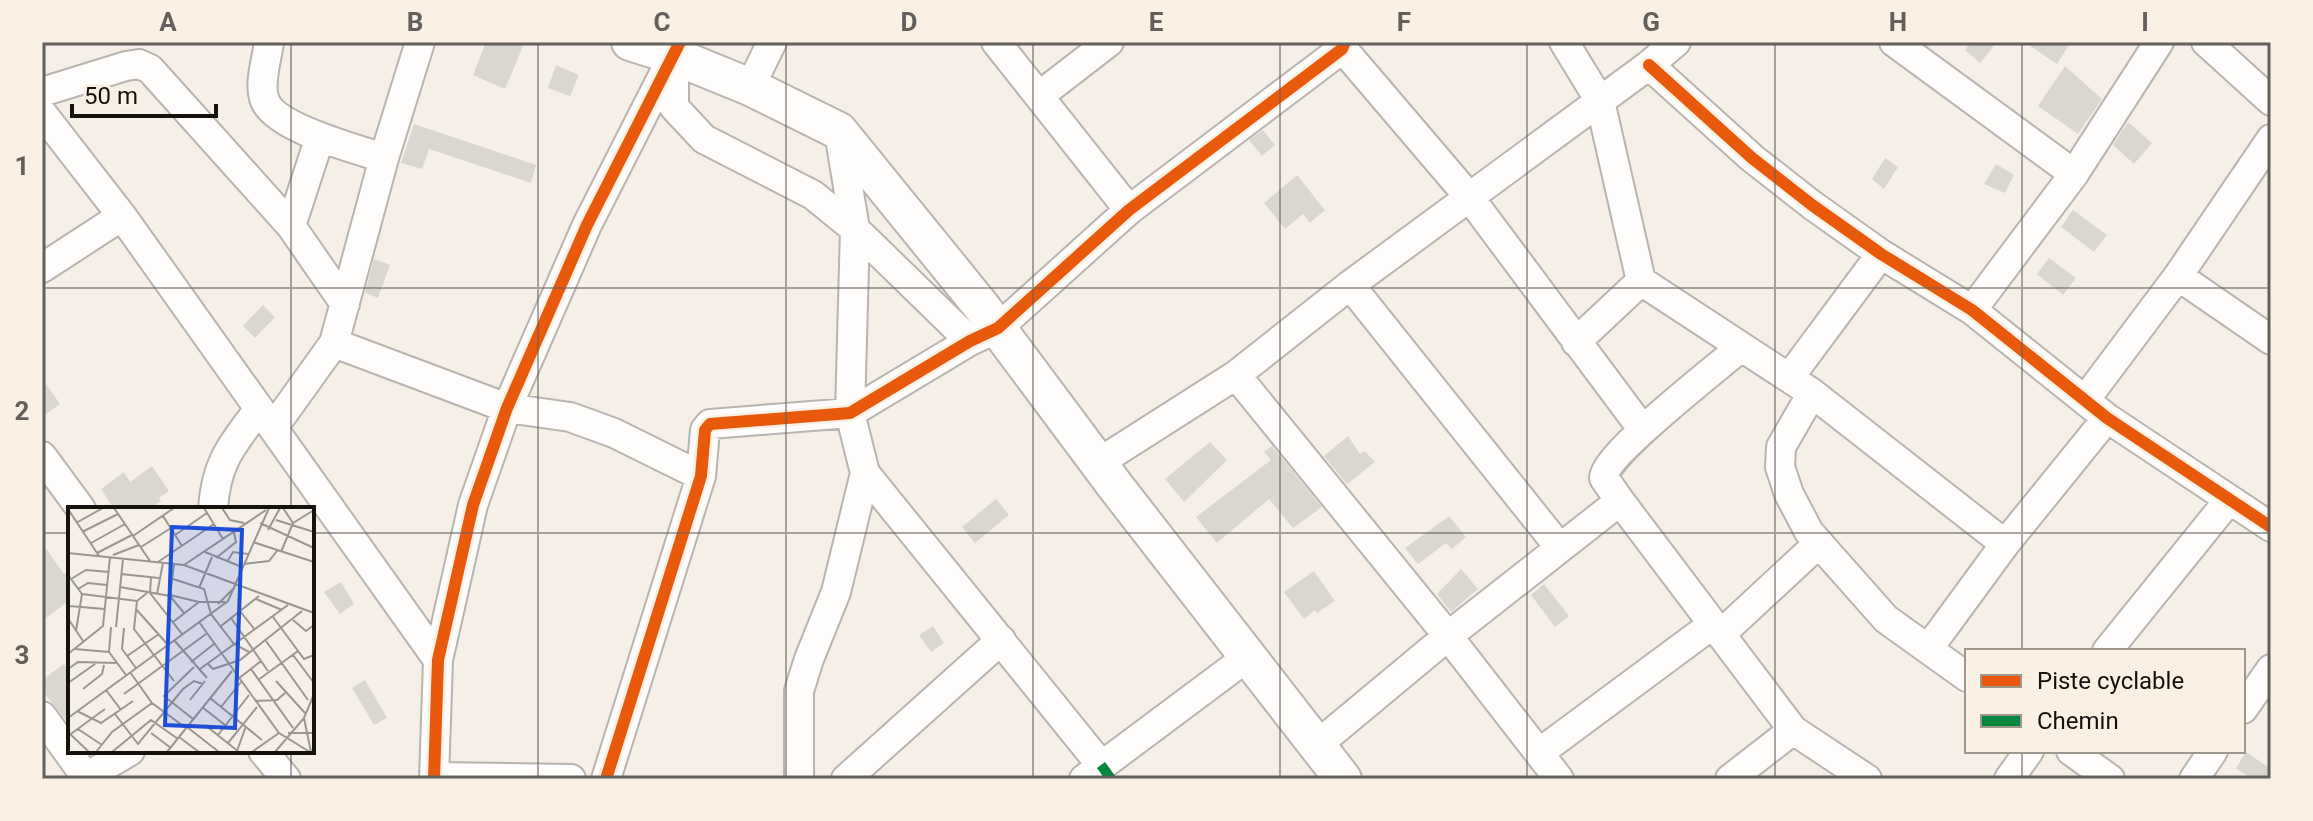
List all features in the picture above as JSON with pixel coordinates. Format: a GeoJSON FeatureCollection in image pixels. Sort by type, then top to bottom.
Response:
{"type":"FeatureCollection","features":[{"type":"Feature","properties":{"kind":"main road"},"geometry":{"type":"LineString","coordinates":[[630,42],[677,49],[839,131],[984,334],[1098,463],[1246,658],[1343,779]]}},
{"type":"Feature","properties":{"kind":"street"},"geometry":{"type":"LineString","coordinates":[[269,42],[263,91],[264,102],[273,115],[320,137],[384,158]]}},
{"type":"Feature","properties":{"kind":"street"},"geometry":{"type":"LineString","coordinates":[[213,507],[214,488],[223,458],[266,419],[334,343],[384,158],[420,42]]}},
{"type":"Feature","properties":{"kind":"street"},"geometry":{"type":"LineString","coordinates":[[750,87],[772,42]]}},
{"type":"Feature","properties":{"kind":"street"},"geometry":{"type":"LineString","coordinates":[[996,42],[1129,210]]}},
{"type":"Feature","properties":{"kind":"street"},"geometry":{"type":"LineString","coordinates":[[1039,96],[1109,42]]}},
{"type":"Feature","properties":{"kind":"street"},"geometry":{"type":"LineString","coordinates":[[1564,42],[1600,101],[1641,281],[1800,386],[2005,544]]}},
{"type":"Feature","properties":{"kind":"street"},"geometry":{"type":"LineString","coordinates":[[1098,463],[1236,375],[1350,285],[1676,42]]}},
{"type":"Feature","properties":{"kind":"street"},"geometry":{"type":"LineString","coordinates":[[1894,42],[2074,174]]}},
{"type":"Feature","properties":{"kind":"street"},"geometry":{"type":"LineString","coordinates":[[1972,310],[2074,174],[2159,42]]}},
{"type":"Feature","properties":{"kind":"street"},"geometry":{"type":"LineString","coordinates":[[2206,42],[2271,101]]}},
{"type":"Feature","properties":{"kind":"street"},"geometry":{"type":"LineString","coordinates":[[606,779],[701,476],[705,430],[710,424],[850,413],[984,334],[1129,210],[1341,44],[1470,198],[1643,430]]}},
{"type":"Feature","properties":{"kind":"street"},"geometry":{"type":"LineString","coordinates":[[677,49],[674,107],[704,139],[813,195],[984,334]]}},
{"type":"Feature","properties":{"kind":"street"},"geometry":{"type":"LineString","coordinates":[[571,779],[434,778],[438,660],[473,505],[507,408],[587,225],[677,49]]}},
{"type":"Feature","properties":{"kind":"street"},"geometry":{"type":"LineString","coordinates":[[42,92],[126,66],[139,64],[150,69],[291,226],[345,304]]}},
{"type":"Feature","properties":{"kind":"street"},"geometry":{"type":"LineString","coordinates":[[1649,65],[1752,158],[1812,205],[1881,254],[1972,310],[2107,418],[2271,527]]}},
{"type":"Feature","properties":{"kind":"street"},"geometry":{"type":"LineString","coordinates":[[42,113],[122,216],[438,660]]}},
{"type":"Feature","properties":{"kind":"street"},"geometry":{"type":"LineString","coordinates":[[839,131],[855,229],[850,413],[865,473],[1001,640],[1093,772],[1246,658]]}},
{"type":"Feature","properties":{"kind":"street"},"geometry":{"type":"LineString","coordinates":[[291,226],[320,137]]}},
{"type":"Feature","properties":{"kind":"street"},"geometry":{"type":"LineString","coordinates":[[2085,400],[2178,276],[2271,139]]}},
{"type":"Feature","properties":{"kind":"street"},"geometry":{"type":"LineString","coordinates":[[42,268],[122,216]]}},
{"type":"Feature","properties":{"kind":"street"},"geometry":{"type":"LineString","coordinates":[[1881,254],[1800,386],[1781,447],[1780,467],[1789,494],[1809,532],[1886,619],[1965,676]]}},
{"type":"Feature","properties":{"kind":"street"},"geometry":{"type":"LineString","coordinates":[[2178,276],[2271,340]]}},
{"type":"Feature","properties":{"kind":"street"},"geometry":{"type":"LineString","coordinates":[[1576,342],[1641,281]]}},
{"type":"Feature","properties":{"kind":"street"},"geometry":{"type":"LineString","coordinates":[[1350,285],[1560,548]]}},
{"type":"Feature","properties":{"kind":"street"},"geometry":{"type":"LineString","coordinates":[[334,343],[507,408],[570,417],[614,433],[701,476]]}},
{"type":"Feature","properties":{"kind":"street"},"geometry":{"type":"LineString","coordinates":[[1740,348],[1643,430],[1603,473],[1604,478],[1793,730],[1867,779]]}},
{"type":"Feature","properties":{"kind":"street"},"geometry":{"type":"LineString","coordinates":[[1236,375],[1448,636],[1559,779]]}},
{"type":"Feature","properties":{"kind":"street"},"geometry":{"type":"LineString","coordinates":[[1928,649],[2005,544],[2107,418]]}},
{"type":"Feature","properties":{"kind":"street"},"geometry":{"type":"LineString","coordinates":[[42,456],[80,507]]}},
{"type":"Feature","properties":{"kind":"street"},"geometry":{"type":"LineString","coordinates":[[799,779],[799,691],[836,592],[865,473]]}},
{"type":"Feature","properties":{"kind":"street"},"geometry":{"type":"LineString","coordinates":[[2109,649],[2229,500]]}},
{"type":"Feature","properties":{"kind":"street"},"geometry":{"type":"LineString","coordinates":[[1317,745],[1448,636],[1620,501]]}},
{"type":"Feature","properties":{"kind":"street"},"geometry":{"type":"LineString","coordinates":[[1539,753],[1717,629],[1819,543]]}},
{"type":"Feature","properties":{"kind":"street"},"geometry":{"type":"LineString","coordinates":[[846,779],[1001,640]]}},
{"type":"Feature","properties":{"kind":"street"},"geometry":{"type":"LineString","coordinates":[[2245,706],[2271,669]]}},
{"type":"Feature","properties":{"kind":"street"},"geometry":{"type":"LineString","coordinates":[[42,716],[85,778],[127,753]]}},
{"type":"Feature","properties":{"kind":"street"},"geometry":{"type":"LineString","coordinates":[[1730,779],[1793,730]]}},
{"type":"Feature","properties":{"kind":"street"},"geometry":{"type":"LineString","coordinates":[[265,753],[286,779]]}},
{"type":"Feature","properties":{"kind":"street"},"geometry":{"type":"LineString","coordinates":[[2009,779],[2028,753]]}},
{"type":"Feature","properties":{"kind":"street"},"geometry":{"type":"LineString","coordinates":[[2074,753],[2110,779]]}},
{"type":"Feature","properties":{"kind":"street"},"geometry":{"type":"LineString","coordinates":[[2194,779],[2212,753]]}},
{"type":"Feature","properties":{"kind":"building"},"geometry":{"type":"Polygon","coordinates":[[[486,42],[514,42],[523,46],[505,89],[473,75],[486,42]]]}},
{"type":"Feature","properties":{"kind":"building"},"geometry":{"type":"Polygon","coordinates":[[[1971,42],[1997,42],[1980,63],[1965,50],[1971,42]]]}},
{"type":"Feature","properties":{"kind":"building"},"geometry":{"type":"Polygon","coordinates":[[[2024,42],[2071,42],[2057,64],[2024,42]]]}},
{"type":"Feature","properties":{"kind":"building"},"geometry":{"type":"Polygon","coordinates":[[[556,65],[579,75],[570,96],[548,88],[556,65]]]}},
{"type":"Feature","properties":{"kind":"building"},"geometry":{"type":"Polygon","coordinates":[[[2065,66],[2102,99],[2078,134],[2038,106],[2065,66]]]}},
{"type":"Feature","properties":{"kind":"building"},"geometry":{"type":"Polygon","coordinates":[[[2128,122],[2152,143],[2134,164],[2113,145],[2128,122]]]}},
{"type":"Feature","properties":{"kind":"building"},"geometry":{"type":"Polygon","coordinates":[[[414,124],[536,165],[531,183],[429,149],[422,169],[401,163],[414,124]]]}},
{"type":"Feature","properties":{"kind":"building"},"geometry":{"type":"Polygon","coordinates":[[[1263,130],[1275,145],[1262,156],[1249,140],[1263,130]]]}},
{"type":"Feature","properties":{"kind":"building"},"geometry":{"type":"Polygon","coordinates":[[[1885,158],[1898,167],[1884,189],[1872,179],[1885,158]]]}},
{"type":"Feature","properties":{"kind":"building"},"geometry":{"type":"Polygon","coordinates":[[[1996,164],[2014,175],[2005,193],[1984,184],[1996,164]]]}},
{"type":"Feature","properties":{"kind":"building"},"geometry":{"type":"Polygon","coordinates":[[[1297,175],[1325,210],[1310,223],[1303,214],[1285,229],[1264,203],[1297,175]]]}},
{"type":"Feature","properties":{"kind":"building"},"geometry":{"type":"Polygon","coordinates":[[[2073,210],[2107,235],[2094,252],[2061,227],[2073,210]]]}},
{"type":"Feature","properties":{"kind":"building"},"geometry":{"type":"Polygon","coordinates":[[[2049,258],[2076,278],[2063,295],[2037,274],[2049,258]]]}},
{"type":"Feature","properties":{"kind":"building"},"geometry":{"type":"Polygon","coordinates":[[[374,259],[390,265],[378,298],[365,293],[374,259]]]}},
{"type":"Feature","properties":{"kind":"building"},"geometry":{"type":"Polygon","coordinates":[[[263,305],[275,317],[255,338],[243,326],[263,305]]]}},
{"type":"Feature","properties":{"kind":"building"},"geometry":{"type":"Polygon","coordinates":[[[42,378],[60,404],[42,417],[42,378]]]}},
{"type":"Feature","properties":{"kind":"building"},"geometry":{"type":"Polygon","coordinates":[[[1348,436],[1360,454],[1365,451],[1375,462],[1347,484],[1324,456],[1348,436]]]}},
{"type":"Feature","properties":{"kind":"building"},"geometry":{"type":"Polygon","coordinates":[[[1210,442],[1227,460],[1184,502],[1165,479],[1210,442]]]}},
{"type":"Feature","properties":{"kind":"building"},"geometry":{"type":"Polygon","coordinates":[[[1272,446],[1322,507],[1293,528],[1269,499],[1217,543],[1196,517],[1271,460],[1264,452],[1272,446]]]}},
{"type":"Feature","properties":{"kind":"building"},"geometry":{"type":"Polygon","coordinates":[[[152,466],[169,491],[152,507],[113,507],[101,489],[124,472],[130,482],[152,466]]]}},
{"type":"Feature","properties":{"kind":"building"},"geometry":{"type":"Polygon","coordinates":[[[996,499],[1009,515],[975,543],[962,527],[996,499]]]}},
{"type":"Feature","properties":{"kind":"building"},"geometry":{"type":"Polygon","coordinates":[[[1449,516],[1466,537],[1452,549],[1446,543],[1418,564],[1405,548],[1449,516]]]}},
{"type":"Feature","properties":{"kind":"building"},"geometry":{"type":"Polygon","coordinates":[[[42,543],[64,574],[68,571],[68,602],[42,621],[42,543]]]}},
{"type":"Feature","properties":{"kind":"building"},"geometry":{"type":"Polygon","coordinates":[[[1461,569],[1478,589],[1451,612],[1437,594],[1461,569]]]}},
{"type":"Feature","properties":{"kind":"building"},"geometry":{"type":"Polygon","coordinates":[[[1314,571],[1335,601],[1304,619],[1284,592],[1314,571]]]}},
{"type":"Feature","properties":{"kind":"building"},"geometry":{"type":"Polygon","coordinates":[[[341,582],[354,604],[340,614],[324,592],[341,582]]]}},
{"type":"Feature","properties":{"kind":"building"},"geometry":{"type":"Polygon","coordinates":[[[1544,584],[1569,616],[1555,627],[1531,595],[1544,584]]]}},
{"type":"Feature","properties":{"kind":"building"},"geometry":{"type":"Polygon","coordinates":[[[933,626],[944,643],[931,652],[919,635],[933,626]]]}},
{"type":"Feature","properties":{"kind":"building"},"geometry":{"type":"Polygon","coordinates":[[[64,664],[68,670],[68,723],[42,690],[42,680],[64,664]]]}},
{"type":"Feature","properties":{"kind":"building"},"geometry":{"type":"Polygon","coordinates":[[[365,680],[387,718],[374,725],[352,688],[365,680]]]}},
{"type":"Feature","properties":{"kind":"building"},"geometry":{"type":"Polygon","coordinates":[[[2246,752],[2271,769],[2266,779],[2252,779],[2236,768],[2246,752]]]}},
{"type":"Feature","properties":{"kind":"marked path"},"geometry":{"type":"LineString","coordinates":[[1101,765],[1111,779]]}},
{"type":"Feature","properties":{"kind":"cycle path"},"geometry":{"type":"LineString","coordinates":[[434,779],[438,660],[473,505],[507,408],[587,225],[680,42]]}},
{"type":"Feature","properties":{"kind":"cycle path"},"geometry":{"type":"LineString","coordinates":[[606,779],[701,476],[705,430],[710,424],[850,413],[970,341],[998,328],[1129,210],[1342,49],[1345,42]]}},
{"type":"Feature","properties":{"kind":"cycle path"},"geometry":{"type":"LineString","coordinates":[[1649,65],[1752,158],[1812,205],[1881,254],[1972,310],[2107,418],[2271,527]]}}]}
